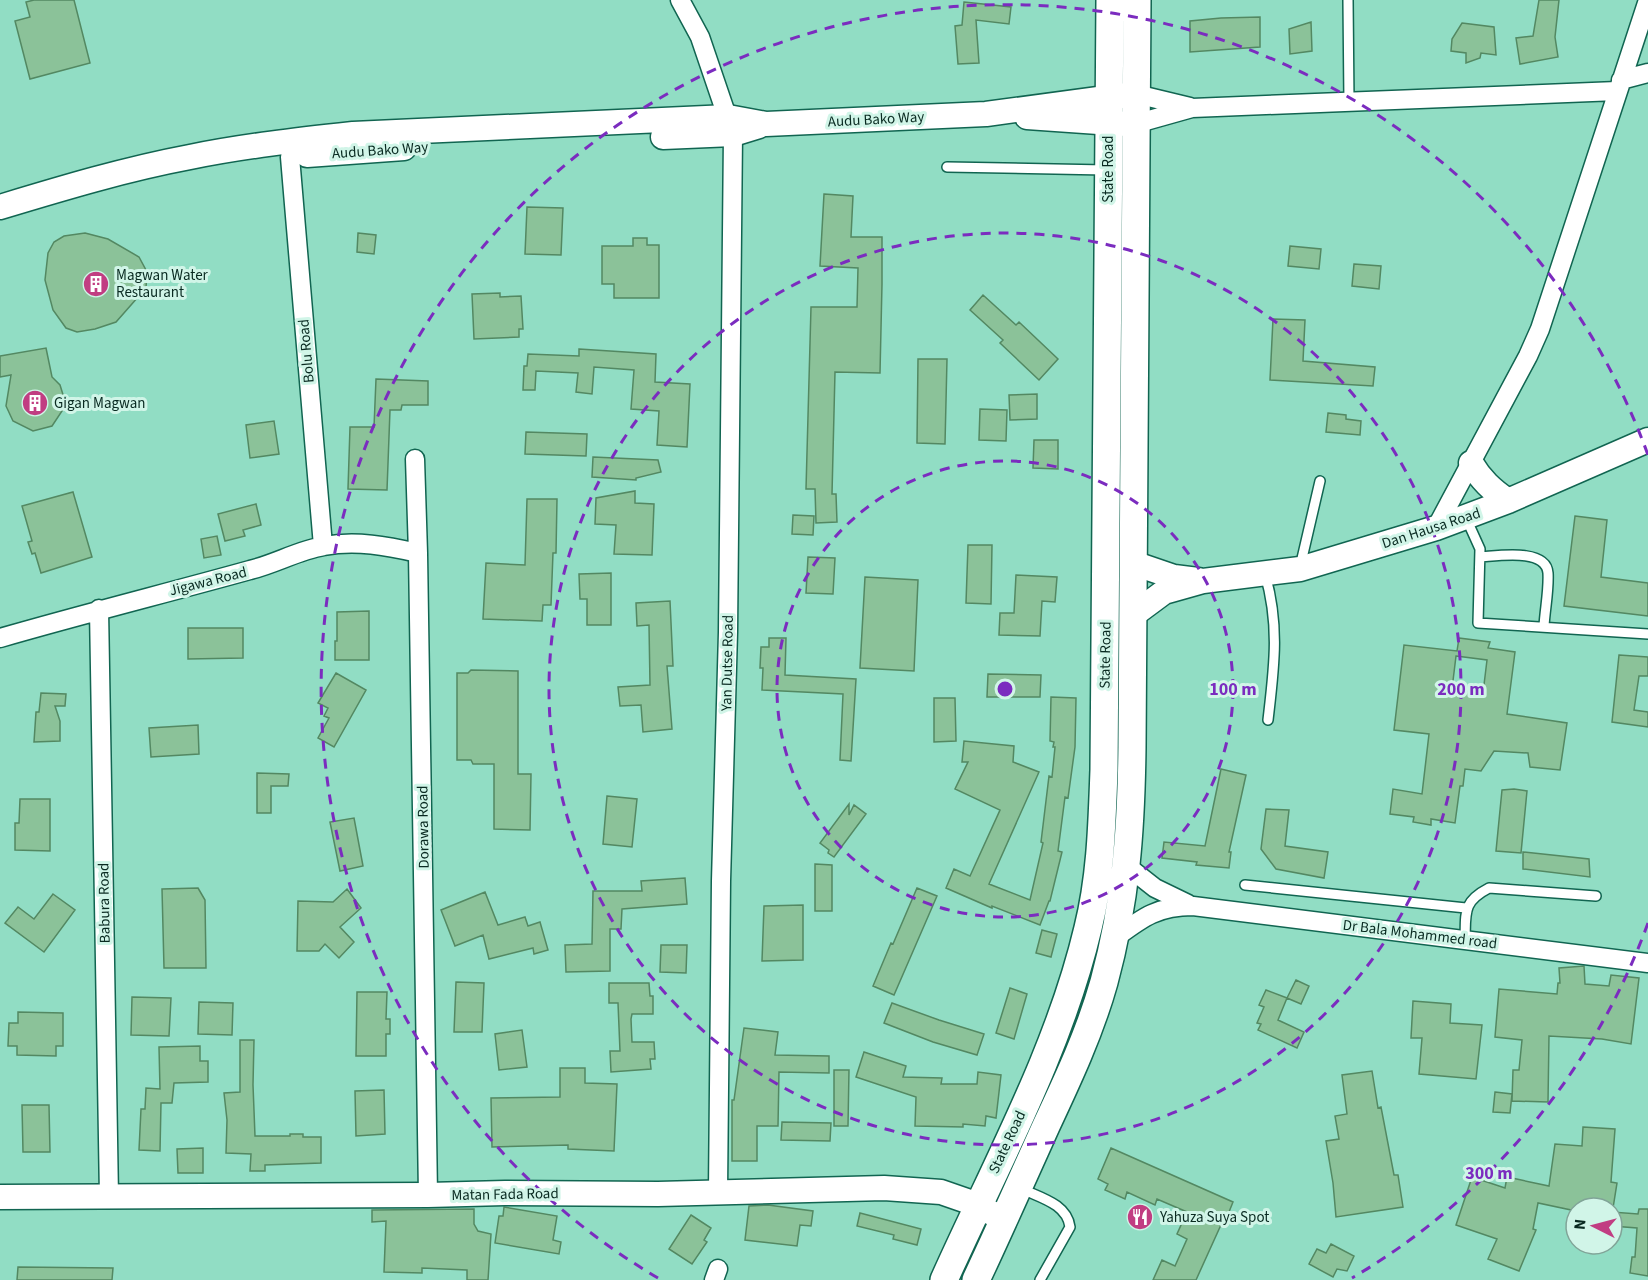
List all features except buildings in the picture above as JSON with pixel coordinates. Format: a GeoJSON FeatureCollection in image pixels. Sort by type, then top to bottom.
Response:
{"type":"FeatureCollection","features":[{"type":"Feature","properties":{"kind":"main road","name":"State Road"},"geometry":{"type":"LineString","coordinates":[[976,1280],[1074,1064],[1090,1023],[1115,938],[1126,866],[1131,799],[1135,124],[1123,95],[1110,0]]}},
{"type":"Feature","properties":{"kind":"main road","name":"State Road"},"geometry":{"type":"LineString","coordinates":[[944,1280],[1060,1025],[1081,957],[1098,877],[1104,770],[1108,124],[1123,95],[1137,0]]}},
{"type":"Feature","properties":{"kind":"main road","name":"Audu Bako Way"},"geometry":{"type":"LineString","coordinates":[[0,222],[154,180],[290,157],[730,126],[986,114],[1123,95]]}},
{"type":"Feature","properties":{"kind":"main road","name":"Audu Bako Way"},"geometry":{"type":"LineString","coordinates":[[986,114],[1108,124],[1135,124]]}},
{"type":"Feature","properties":{"kind":"main road","name":"Audu Bako Way"},"geometry":{"type":"LineString","coordinates":[[0,207],[151,165],[291,140],[353,134],[730,126]]}},
{"type":"Feature","properties":{"kind":"main road","name":"Dan Hausa Road"},"geometry":{"type":"LineString","coordinates":[[1133,615],[1164,592],[1203,581],[1300,569],[1466,518],[1648,440]]}},
{"type":"Feature","properties":{"kind":"main road"},"geometry":{"type":"LineString","coordinates":[[1471,463],[1488,488],[1508,501]]}},
{"type":"Feature","properties":{"kind":"main road","name":"Dan Hausa Road"},"geometry":{"type":"LineString","coordinates":[[1133,562],[1174,577],[1203,581]]}},
{"type":"Feature","properties":{"kind":"main road","name":"Matan Fada Road"},"geometry":{"type":"LineString","coordinates":[[0,1197],[428,1195],[873,1188],[941,1192],[1004,1219]]}},
{"type":"Feature","properties":{"kind":"street","name":"Yan Dutse Road"},"geometry":{"type":"LineString","coordinates":[[680,0],[700,37],[730,126],[728,632],[721,904],[718,1192]]}},
{"type":"Feature","properties":{"kind":"street"},"geometry":{"type":"LineString","coordinates":[[1436,528],[1528,356],[1540,329],[1648,0]]}},
{"type":"Feature","properties":{"kind":"street"},"geometry":{"type":"LineString","coordinates":[[1123,95],[1191,108],[1349,102],[1619,86],[1648,73]]}},
{"type":"Feature","properties":{"kind":"street"},"geometry":{"type":"LineString","coordinates":[[1135,124],[1191,108]]}},
{"type":"Feature","properties":{"kind":"street","name":"Bolu Road"},"geometry":{"type":"LineString","coordinates":[[290,157],[323,546]]}},
{"type":"Feature","properties":{"kind":"street","name":"Dorawa Road"},"geometry":{"type":"LineString","coordinates":[[415,459],[428,1195]]}},
{"type":"Feature","properties":{"kind":"street","name":"Jigawa Road"},"geometry":{"type":"LineString","coordinates":[[0,638],[99,609],[253,570],[323,546],[354,544],[382,546],[418,553]]}},
{"type":"Feature","properties":{"kind":"street","name":"Babura Road"},"geometry":{"type":"LineString","coordinates":[[99,609],[109,1197]]}},
{"type":"Feature","properties":{"kind":"street"},"geometry":{"type":"LineString","coordinates":[[1126,866],[1155,888],[1192,906]]}},
{"type":"Feature","properties":{"kind":"street"},"geometry":{"type":"LineString","coordinates":[[1115,938],[1158,909],[1192,906]]}},
{"type":"Feature","properties":{"kind":"street","name":"Dr Bala Mohammed road"},"geometry":{"type":"LineString","coordinates":[[1192,906],[1648,963]]}},
{"type":"Feature","properties":{"kind":"lane"},"geometry":{"type":"LineString","coordinates":[[1348,0],[1349,102]]}},
{"type":"Feature","properties":{"kind":"lane"},"geometry":{"type":"LineString","coordinates":[[947,167],[1108,170]]}},
{"type":"Feature","properties":{"kind":"lane"},"geometry":{"type":"LineString","coordinates":[[1300,569],[1320,481]]}},
{"type":"Feature","properties":{"kind":"lane"},"geometry":{"type":"LineString","coordinates":[[1466,518],[1473,531],[1480,557],[1478,623],[1648,634]]}},
{"type":"Feature","properties":{"kind":"lane"},"geometry":{"type":"LineString","coordinates":[[1480,557],[1527,555],[1544,562],[1548,571],[1544,626]]}},
{"type":"Feature","properties":{"kind":"lane"},"geometry":{"type":"LineString","coordinates":[[1265,574],[1272,600],[1275,650],[1268,720]]}},
{"type":"Feature","properties":{"kind":"lane"},"geometry":{"type":"LineString","coordinates":[[1245,885],[1466,908]]}},
{"type":"Feature","properties":{"kind":"lane"},"geometry":{"type":"LineString","coordinates":[[1466,940],[1466,908],[1474,896],[1489,888],[1596,896]]}},
{"type":"Feature","properties":{"kind":"lane"},"geometry":{"type":"LineString","coordinates":[[1018,1187],[1064,1210],[1069,1218],[1070,1227],[1040,1280]]}},
{"type":"Feature","properties":{"kind":"place","name":"Magwan Water Restaurant"},"geometry":{"type":"Point","coordinates":[96,284]}},
{"type":"Feature","properties":{"kind":"place","name":"Gigan Magwan"},"geometry":{"type":"Point","coordinates":[35,403]}},
{"type":"Feature","properties":{"kind":"place","name":"Yahuza Suya Spot"},"geometry":{"type":"Point","coordinates":[1140,1217]}}]}
